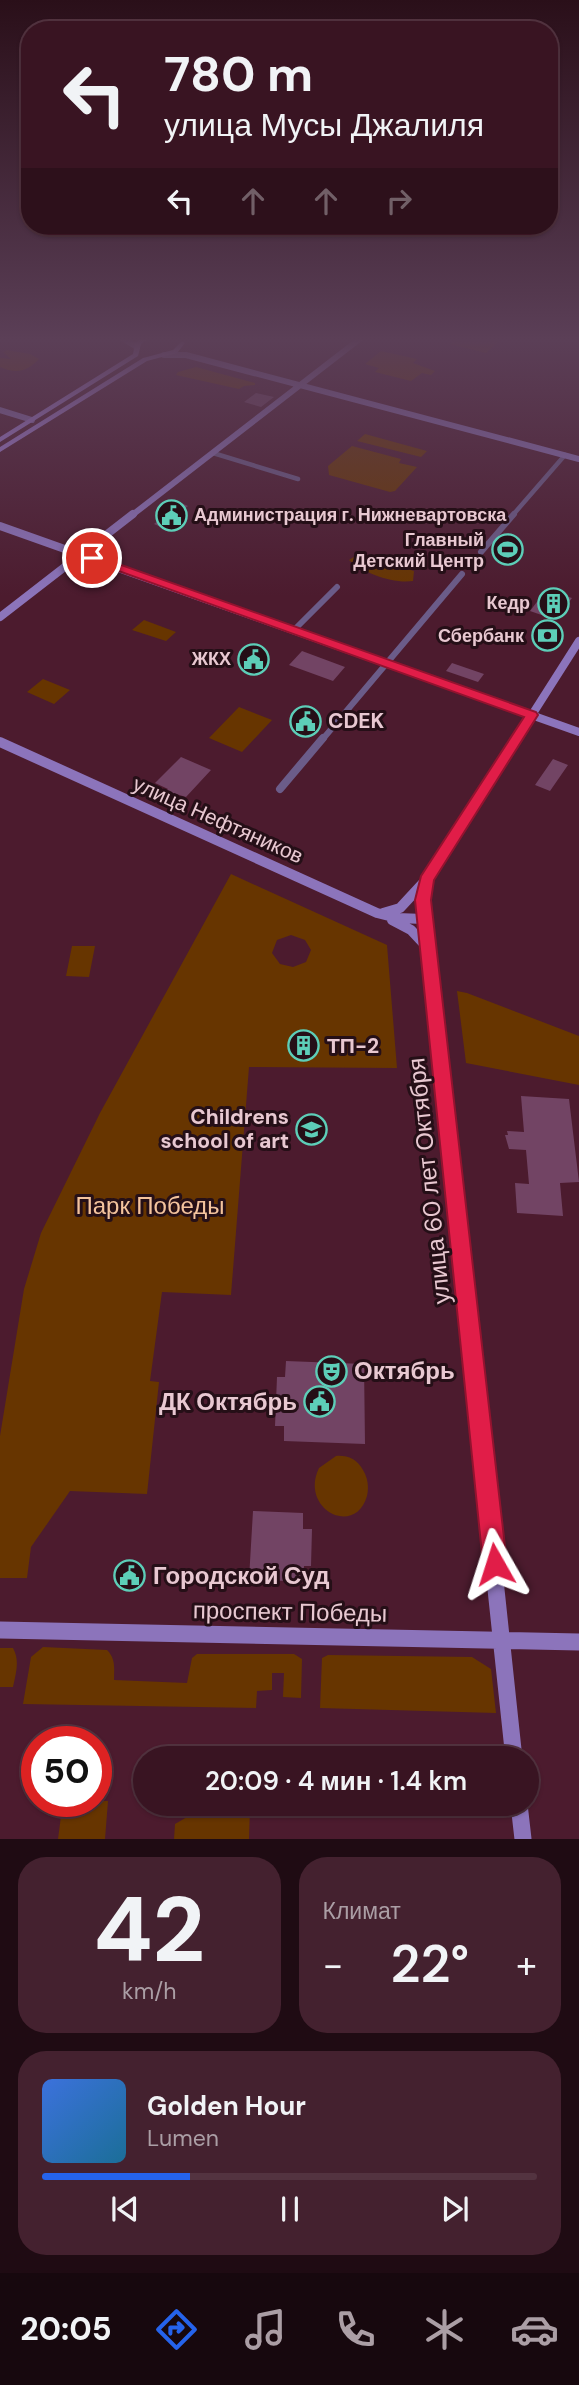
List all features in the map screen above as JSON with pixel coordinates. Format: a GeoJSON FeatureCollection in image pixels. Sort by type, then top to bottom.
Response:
{"type":"FeatureCollection","features":[{"type":"Feature","properties":{"kind":"main road"},"geometry":{"type":"LineString","coordinates":[[0,450],[3,442],[27,424]]}},
{"type":"Feature","properties":{"kind":"main road"},"geometry":{"type":"LineString","coordinates":[[3,442],[36,424]]}},
{"type":"Feature","properties":{"kind":"main road"},"geometry":{"type":"LineString","coordinates":[[0,617],[251,424]]}},
{"type":"Feature","properties":{"kind":"main road"},"geometry":{"type":"LineString","coordinates":[[452,424],[579,459]]}},
{"type":"Feature","properties":{"kind":"main road"},"geometry":{"type":"LineString","coordinates":[[464,424],[579,453]]}},
{"type":"Feature","properties":{"kind":"main road"},"geometry":{"type":"LineString","coordinates":[[0,526],[579,732]]}},
{"type":"Feature","properties":{"kind":"main road","name":"улица 60 лет Октября"},"geometry":{"type":"LineString","coordinates":[[513,1746],[424,919],[426,880],[579,641]]}},
{"type":"Feature","properties":{"kind":"main road","name":"улица Нефтяников"},"geometry":{"type":"LineString","coordinates":[[0,742],[377,913],[397,918],[424,919]]}},
{"type":"Feature","properties":{"kind":"main road"},"geometry":{"type":"LineString","coordinates":[[377,913],[400,908],[426,880]]}},
{"type":"Feature","properties":{"kind":"main road"},"geometry":{"type":"LineString","coordinates":[[377,913],[411,930],[429,951]]}},
{"type":"Feature","properties":{"kind":"main road","name":"проспект Победы"},"geometry":{"type":"LineString","coordinates":[[0,1630],[579,1642]]}},
{"type":"Feature","properties":{"kind":"main road"},"geometry":{"type":"LineString","coordinates":[[520,1816],[523,1839]]}},
{"type":"Feature","properties":{"kind":"street"},"geometry":{"type":"LineString","coordinates":[[213,453],[298,479]]}},
{"type":"Feature","properties":{"kind":"street"},"geometry":{"type":"LineString","coordinates":[[481,552],[565,455]]}},
{"type":"Feature","properties":{"kind":"street"},"geometry":{"type":"LineString","coordinates":[[280,789],[462,575]]}},
{"type":"Feature","properties":{"kind":"street"},"geometry":{"type":"LineString","coordinates":[[293,631],[337,587]]}},
{"type":"Feature","properties":{"kind":"green space"},"geometry":{"type":"Polygon","coordinates":[[[365,434],[427,451],[421,457],[357,441],[365,434]]]}},
{"type":"Feature","properties":{"kind":"green space"},"geometry":{"type":"Polygon","coordinates":[[[352,446],[401,459],[399,463],[417,467],[395,491],[390,492],[329,475],[328,466],[352,446]]]}},
{"type":"Feature","properties":{"kind":"green space"},"geometry":{"type":"Polygon","coordinates":[[[360,553],[367,555],[371,566],[377,569],[382,567],[375,562],[382,561],[414,571],[413,581],[388,579],[362,569],[349,560],[360,553]]]}},
{"type":"Feature","properties":{"kind":"green space"},"geometry":{"type":"Polygon","coordinates":[[[144,620],[176,632],[166,641],[132,630],[144,620]]]}},
{"type":"Feature","properties":{"kind":"green space"},"geometry":{"type":"Polygon","coordinates":[[[43,679],[70,690],[54,704],[27,692],[43,679]]]}},
{"type":"Feature","properties":{"kind":"green space"},"geometry":{"type":"Polygon","coordinates":[[[239,707],[272,720],[242,752],[209,738],[239,707]]]}},
{"type":"Feature","properties":{"kind":"green space","name":"Парк Победы"},"geometry":{"type":"Polygon","coordinates":[[[231,874],[387,945],[397,1068],[249,1067],[231,1295],[162,1292],[150,1381],[159,1382],[147,1494],[70,1491],[31,1547],[27,1578],[0,1578],[0,1436],[24,1289],[41,1233],[100,1113],[231,874]],[[291,935],[277,940],[272,953],[280,964],[293,967],[306,962],[311,950],[305,940],[291,935]]]}},
{"type":"Feature","properties":{"kind":"green space"},"geometry":{"type":"Polygon","coordinates":[[[72,946],[95,946],[89,977],[66,976],[72,946]]]}},
{"type":"Feature","properties":{"kind":"green space"},"geometry":{"type":"Polygon","coordinates":[[[457,991],[579,1036],[579,1085],[466,1063],[457,991]]]}},
{"type":"Feature","properties":{"kind":"green space"},"geometry":{"type":"Polygon","coordinates":[[[336,1456],[355,1460],[367,1479],[367,1496],[361,1509],[352,1515],[331,1513],[322,1506],[316,1496],[315,1483],[319,1468],[336,1456]]]}},
{"type":"Feature","properties":{"kind":"green space"},"geometry":{"type":"Polygon","coordinates":[[[43,1647],[107,1650],[113,1660],[114,1680],[187,1683],[192,1658],[197,1654],[294,1654],[302,1659],[301,1698],[283,1697],[284,1673],[272,1673],[272,1690],[257,1691],[256,1708],[23,1704],[31,1657],[43,1647]]]}},
{"type":"Feature","properties":{"kind":"green space"},"geometry":{"type":"Polygon","coordinates":[[[0,1648],[13,1648],[15,1653],[17,1667],[13,1687],[0,1687],[0,1648]]]}},
{"type":"Feature","properties":{"kind":"green space"},"geometry":{"type":"Polygon","coordinates":[[[328,1655],[472,1657],[491,1669],[496,1713],[320,1708],[322,1658],[328,1655]]]}},
{"type":"Feature","properties":{"kind":"green space"},"geometry":{"type":"Polygon","coordinates":[[[189,1816],[250,1816],[249,1839],[174,1839],[175,1824],[189,1816]]]}},
{"type":"Feature","properties":{"kind":"green space"},"geometry":{"type":"Polygon","coordinates":[[[61,1817],[107,1817],[105,1839],[58,1839],[61,1817]]]}},
{"type":"Feature","properties":{"kind":"building","name":"Администрация г. Нижневартовска"},"geometry":{"type":"Polygon","coordinates":[[[181,503],[188,506],[161,527],[154,524],[181,503]]]}},
{"type":"Feature","properties":{"kind":"building","name":"Кедр"},"geometry":{"type":"Polygon","coordinates":[[[546,590],[572,598],[556,620],[530,611],[546,590]]]}},
{"type":"Feature","properties":{"kind":"building"},"geometry":{"type":"Polygon","coordinates":[[[302,651],[345,667],[333,681],[289,665],[302,651]]]}},
{"type":"Feature","properties":{"kind":"building"},"geometry":{"type":"Polygon","coordinates":[[[452,663],[484,674],[478,682],[446,671],[452,663]]]}},
{"type":"Feature","properties":{"kind":"building"},"geometry":{"type":"Polygon","coordinates":[[[181,757],[211,770],[186,797],[166,791],[168,789],[155,783],[181,757]]]}},
{"type":"Feature","properties":{"kind":"building"},"geometry":{"type":"Polygon","coordinates":[[[553,759],[568,765],[550,791],[535,785],[553,759]]]}},
{"type":"Feature","properties":{"kind":"building"},"geometry":{"type":"Polygon","coordinates":[[[521,1096],[569,1099],[579,1182],[560,1183],[563,1216],[517,1213],[515,1183],[529,1184],[526,1150],[509,1149],[505,1135],[508,1135],[507,1131],[524,1132],[521,1096]]]}},
{"type":"Feature","properties":{"kind":"building","name":"ДК Октябрь"},"geometry":{"type":"Polygon","coordinates":[[[286,1361],[364,1364],[365,1444],[284,1441],[284,1426],[275,1426],[277,1377],[285,1377],[286,1361]]]}},
{"type":"Feature","properties":{"kind":"building"},"geometry":{"type":"Polygon","coordinates":[[[253,1511],[303,1513],[303,1529],[312,1529],[311,1566],[304,1566],[303,1582],[249,1579],[253,1511]]]}},
{"type":"Feature","properties":{"kind":"place","name":"Администрация г. Нижневартовска"},"geometry":{"type":"Point","coordinates":[171,515]}},
{"type":"Feature","properties":{"kind":"place","name":"Главный Детский Центр"},"geometry":{"type":"Point","coordinates":[507,550]}},
{"type":"Feature","properties":{"kind":"place","name":"Кедр"},"geometry":{"type":"Point","coordinates":[553,603]}},
{"type":"Feature","properties":{"kind":"place","name":"Сбербанк"},"geometry":{"type":"Point","coordinates":[547,636]}},
{"type":"Feature","properties":{"kind":"place","name":"ЖКХ"},"geometry":{"type":"Point","coordinates":[254,659]}},
{"type":"Feature","properties":{"kind":"place","name":"CDEK"},"geometry":{"type":"Point","coordinates":[305,721]}},
{"type":"Feature","properties":{"kind":"place","name":"ТП-2"},"geometry":{"type":"Point","coordinates":[304,1046]}},
{"type":"Feature","properties":{"kind":"place","name":"Childrens school of art"},"geometry":{"type":"Point","coordinates":[312,1129]}},
{"type":"Feature","properties":{"kind":"place","name":"Октябрь"},"geometry":{"type":"Point","coordinates":[331,1371]}},
{"type":"Feature","properties":{"kind":"place","name":"ДК Октябрь"},"geometry":{"type":"Point","coordinates":[320,1402]}},
{"type":"Feature","properties":{"kind":"place","name":"Городской Суд"},"geometry":{"type":"Point","coordinates":[130,1576]}},
{"type":"Feature","properties":{"kind":"route"},"geometry":{"type":"LineString","coordinates":[[92,558],[532,715],[426,880],[423,900],[495,1564]]}}]}
